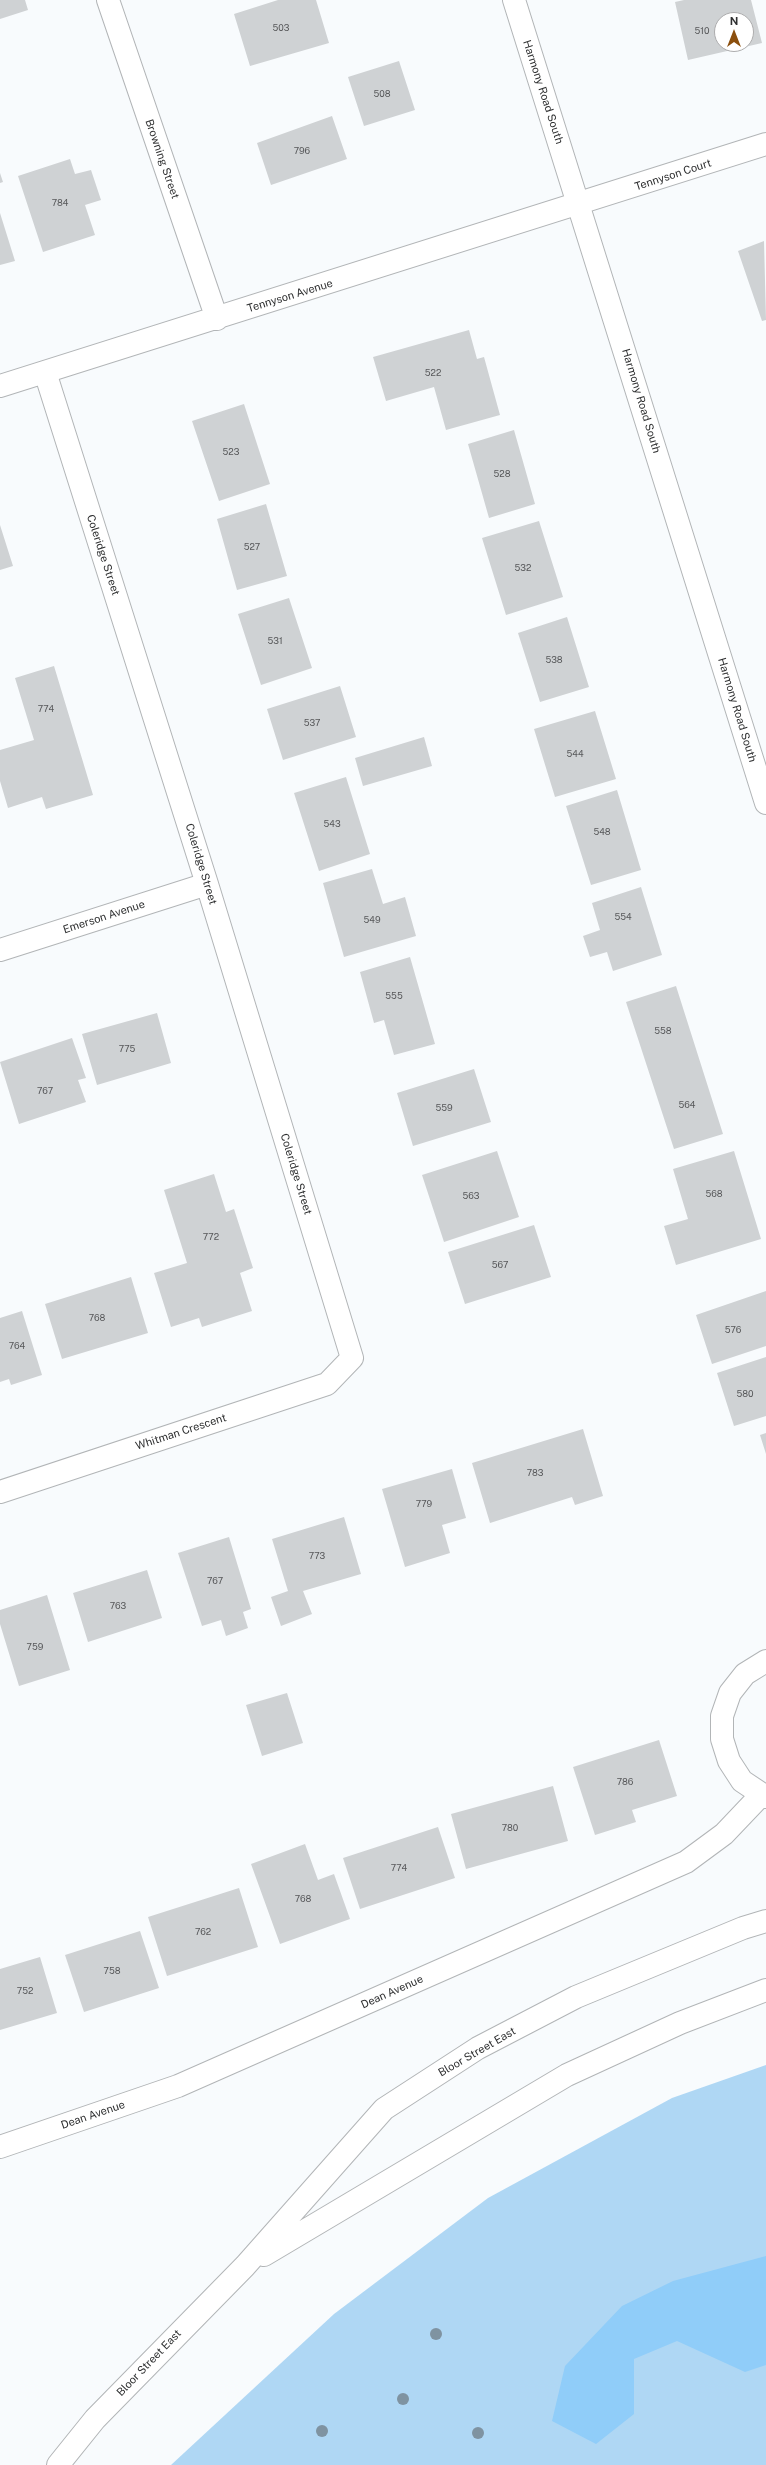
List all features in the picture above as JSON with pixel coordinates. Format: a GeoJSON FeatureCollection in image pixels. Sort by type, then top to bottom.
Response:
{"type":"FeatureCollection","features":[{"type":"Feature","properties":{"kind":"street","name":"Browning Street"},"geometry":{"type":"LineString","coordinates":[[108,0],[217,319]]}},
{"type":"Feature","properties":{"kind":"street","name":"Harmony Road South"},"geometry":{"type":"LineString","coordinates":[[514,0],[766,802]]}},
{"type":"Feature","properties":{"kind":"street","name":"Tennyson Court"},"geometry":{"type":"LineString","coordinates":[[579,205],[766,144]]}},
{"type":"Feature","properties":{"kind":"street","name":"Tennyson Avenue"},"geometry":{"type":"LineString","coordinates":[[0,386],[579,205]]}},
{"type":"Feature","properties":{"kind":"street","name":"Coleridge Street"},"geometry":{"type":"LineString","coordinates":[[45,372],[207,884],[352,1358]]}},
{"type":"Feature","properties":{"kind":"street","name":"Emerson Avenue"},"geometry":{"type":"LineString","coordinates":[[0,950],[207,884]]}},
{"type":"Feature","properties":{"kind":"street","name":"Whitman Crescent"},"geometry":{"type":"LineString","coordinates":[[0,1492],[326,1384],[352,1358]]}},
{"type":"Feature","properties":{"kind":"street","name":"Dean Avenue"},"geometry":{"type":"LineString","coordinates":[[0,2147],[178,2086],[686,1862],[724,1834],[764,1796],[742,1781],[729,1761],[722,1739],[722,1716],[730,1693],[745,1674],[766,1661]]}},
{"type":"Feature","properties":{"kind":"street","name":"Bloor Street East"},"geometry":{"type":"LineString","coordinates":[[58,2465],[95,2419],[246,2266],[384,2109],[478,2048],[576,1997],[743,1928],[766,1921]]}},
{"type":"Feature","properties":{"kind":"street","name":"Bloor Street East"},"geometry":{"type":"LineString","coordinates":[[246,2266],[567,2075],[680,2023],[766,1990]]}},
{"type":"Feature","properties":{"kind":"shaded area"},"geometry":{"type":"Polygon","coordinates":[[[766,2065],[766,2465],[171,2465],[334,2314],[488,2198],[672,2098],[766,2065]]]}},
{"type":"Feature","properties":{"kind":"shaded area"},"geometry":{"type":"Polygon","coordinates":[[[766,2256],[766,2365],[745,2372],[677,2341],[634,2359],[634,2414],[596,2444],[552,2421],[565,2366],[622,2306],[673,2281],[766,2256]]]}},
{"type":"Feature","properties":{"kind":"building"},"geometry":{"type":"Polygon","coordinates":[[[0,0],[25,0],[28,10],[0,19],[0,0]]]}},
{"type":"Feature","properties":{"kind":"building"},"geometry":{"type":"Polygon","coordinates":[[[278,0],[316,0],[329,43],[250,66],[234,14],[278,0]]]}},
{"type":"Feature","properties":{"kind":"building"},"geometry":{"type":"Polygon","coordinates":[[[684,0],[751,0],[762,43],[754,45],[754,12],[714,12],[714,52],[723,52],[688,60],[675,2],[684,0]]]}},
{"type":"Feature","properties":{"kind":"building"},"geometry":{"type":"Polygon","coordinates":[[[399,61],[415,110],[364,126],[348,77],[399,61]]]}},
{"type":"Feature","properties":{"kind":"building"},"geometry":{"type":"Polygon","coordinates":[[[332,116],[347,159],[271,185],[257,143],[332,116]]]}},
{"type":"Feature","properties":{"kind":"building"},"geometry":{"type":"Polygon","coordinates":[[[70,159],[75,174],[91,170],[101,200],[85,205],[95,235],[43,252],[18,176],[70,159]]]}},
{"type":"Feature","properties":{"kind":"building"},"geometry":{"type":"Polygon","coordinates":[[[0,173],[3,182],[0,183],[0,173]]]}},
{"type":"Feature","properties":{"kind":"building"},"geometry":{"type":"Polygon","coordinates":[[[0,213],[15,261],[0,265],[0,213]]]}},
{"type":"Feature","properties":{"kind":"building"},"geometry":{"type":"Polygon","coordinates":[[[764,241],[766,320],[762,321],[738,251],[764,241]]]}},
{"type":"Feature","properties":{"kind":"building"},"geometry":{"type":"Polygon","coordinates":[[[469,330],[477,359],[484,357],[500,415],[446,430],[434,387],[386,401],[373,357],[469,330]]]}},
{"type":"Feature","properties":{"kind":"building"},"geometry":{"type":"Polygon","coordinates":[[[244,404],[270,484],[219,501],[192,421],[244,404]]]}},
{"type":"Feature","properties":{"kind":"building"},"geometry":{"type":"Polygon","coordinates":[[[514,430],[535,504],[489,518],[468,444],[514,430]]]}},
{"type":"Feature","properties":{"kind":"building"},"geometry":{"type":"Polygon","coordinates":[[[266,504],[287,576],[237,590],[217,519],[266,504]]]}},
{"type":"Feature","properties":{"kind":"building"},"geometry":{"type":"Polygon","coordinates":[[[539,521],[563,597],[506,615],[482,538],[539,521]]]}},
{"type":"Feature","properties":{"kind":"building"},"geometry":{"type":"Polygon","coordinates":[[[0,525],[13,566],[0,570],[0,525]]]}},
{"type":"Feature","properties":{"kind":"building"},"geometry":{"type":"Polygon","coordinates":[[[289,598],[312,668],[261,685],[238,614],[289,598]]]}},
{"type":"Feature","properties":{"kind":"building"},"geometry":{"type":"Polygon","coordinates":[[[567,617],[589,687],[540,702],[518,633],[567,617]]]}},
{"type":"Feature","properties":{"kind":"building"},"geometry":{"type":"Polygon","coordinates":[[[54,666],[93,795],[46,809],[42,797],[8,808],[0,781],[0,750],[34,740],[15,678],[54,666]]]}},
{"type":"Feature","properties":{"kind":"building"},"geometry":{"type":"Polygon","coordinates":[[[340,686],[356,737],[283,760],[267,709],[340,686]]]}},
{"type":"Feature","properties":{"kind":"building"},"geometry":{"type":"Polygon","coordinates":[[[595,711],[616,779],[555,797],[534,729],[595,711]]]}},
{"type":"Feature","properties":{"kind":"building"},"geometry":{"type":"Polygon","coordinates":[[[424,737],[432,766],[363,786],[355,758],[424,737]]]}},
{"type":"Feature","properties":{"kind":"building"},"geometry":{"type":"Polygon","coordinates":[[[346,777],[370,854],[319,871],[294,793],[346,777]]]}},
{"type":"Feature","properties":{"kind":"building"},"geometry":{"type":"Polygon","coordinates":[[[617,790],[641,870],[591,885],[566,806],[617,790]]]}},
{"type":"Feature","properties":{"kind":"building"},"geometry":{"type":"Polygon","coordinates":[[[372,869],[383,904],[405,897],[416,936],[344,957],[323,883],[372,869]]]}},
{"type":"Feature","properties":{"kind":"building"},"geometry":{"type":"Polygon","coordinates":[[[641,887],[662,955],[613,971],[607,952],[590,957],[583,936],[600,930],[592,903],[641,887]]]}},
{"type":"Feature","properties":{"kind":"building"},"geometry":{"type":"Polygon","coordinates":[[[410,957],[435,1044],[394,1055],[384,1020],[374,1023],[360,972],[410,957]]]}},
{"type":"Feature","properties":{"kind":"building"},"geometry":{"type":"Polygon","coordinates":[[[676,986],[723,1134],[674,1149],[626,1002],[676,986]]]}},
{"type":"Feature","properties":{"kind":"building"},"geometry":{"type":"Polygon","coordinates":[[[157,1013],[171,1063],[97,1085],[82,1034],[157,1013]]]}},
{"type":"Feature","properties":{"kind":"building"},"geometry":{"type":"Polygon","coordinates":[[[72,1038],[86,1078],[78,1080],[86,1102],[19,1124],[0,1062],[72,1038]]]}},
{"type":"Feature","properties":{"kind":"building"},"geometry":{"type":"Polygon","coordinates":[[[474,1069],[491,1122],[413,1146],[397,1093],[474,1069]]]}},
{"type":"Feature","properties":{"kind":"building"},"geometry":{"type":"Polygon","coordinates":[[[497,1151],[519,1217],[444,1242],[422,1175],[497,1151]]]}},
{"type":"Feature","properties":{"kind":"building"},"geometry":{"type":"Polygon","coordinates":[[[734,1151],[761,1239],[676,1265],[664,1226],[688,1219],[673,1169],[734,1151]]]}},
{"type":"Feature","properties":{"kind":"building"},"geometry":{"type":"Polygon","coordinates":[[[214,1174],[226,1212],[234,1209],[253,1268],[240,1273],[252,1311],[202,1327],[199,1318],[171,1327],[154,1273],[187,1263],[164,1190],[214,1174]]]}},
{"type":"Feature","properties":{"kind":"building"},"geometry":{"type":"Polygon","coordinates":[[[534,1225],[551,1277],[465,1304],[448,1252],[534,1225]]]}},
{"type":"Feature","properties":{"kind":"building"},"geometry":{"type":"Polygon","coordinates":[[[131,1277],[148,1333],[62,1359],[45,1304],[131,1277]]]}},
{"type":"Feature","properties":{"kind":"building"},"geometry":{"type":"Polygon","coordinates":[[[766,1291],[766,1346],[712,1364],[696,1315],[766,1291]]]}},
{"type":"Feature","properties":{"kind":"building"},"geometry":{"type":"Polygon","coordinates":[[[22,1311],[42,1375],[11,1385],[9,1379],[0,1382],[0,1318],[22,1311]]]}},
{"type":"Feature","properties":{"kind":"building"},"geometry":{"type":"Polygon","coordinates":[[[766,1357],[766,1416],[734,1426],[717,1373],[766,1357]]]}},
{"type":"Feature","properties":{"kind":"building"},"geometry":{"type":"Polygon","coordinates":[[[583,1429],[603,1496],[575,1505],[572,1497],[490,1523],[472,1463],[583,1429]]]}},
{"type":"Feature","properties":{"kind":"building"},"geometry":{"type":"Polygon","coordinates":[[[766,1433],[766,1454],[760,1435],[766,1433]]]}},
{"type":"Feature","properties":{"kind":"building"},"geometry":{"type":"Polygon","coordinates":[[[452,1469],[466,1518],[442,1525],[450,1553],[405,1567],[382,1489],[452,1469]]]}},
{"type":"Feature","properties":{"kind":"building"},"geometry":{"type":"Polygon","coordinates":[[[344,1517],[361,1574],[303,1591],[312,1614],[281,1626],[271,1597],[288,1591],[272,1539],[344,1517]]]}},
{"type":"Feature","properties":{"kind":"building"},"geometry":{"type":"Polygon","coordinates":[[[229,1537],[251,1609],[243,1612],[248,1628],[226,1636],[221,1620],[202,1626],[178,1553],[229,1537]]]}},
{"type":"Feature","properties":{"kind":"building"},"geometry":{"type":"Polygon","coordinates":[[[147,1570],[162,1618],[88,1642],[73,1593],[147,1570]]]}},
{"type":"Feature","properties":{"kind":"building"},"geometry":{"type":"Polygon","coordinates":[[[47,1595],[70,1670],[19,1686],[0,1624],[0,1610],[47,1595]]]}},
{"type":"Feature","properties":{"kind":"building"},"geometry":{"type":"Polygon","coordinates":[[[287,1693],[303,1743],[262,1756],[246,1705],[287,1693]]]}},
{"type":"Feature","properties":{"kind":"building"},"geometry":{"type":"Polygon","coordinates":[[[659,1740],[677,1796],[632,1810],[636,1822],[595,1835],[573,1767],[659,1740]]]}},
{"type":"Feature","properties":{"kind":"building"},"geometry":{"type":"Polygon","coordinates":[[[553,1786],[568,1841],[466,1869],[451,1814],[553,1786]]]}},
{"type":"Feature","properties":{"kind":"building"},"geometry":{"type":"Polygon","coordinates":[[[438,1827],[455,1878],[360,1909],[343,1858],[438,1827]]]}},
{"type":"Feature","properties":{"kind":"building"},"geometry":{"type":"Polygon","coordinates":[[[305,1844],[318,1880],[334,1874],[350,1919],[280,1944],[251,1864],[305,1844]]]}},
{"type":"Feature","properties":{"kind":"building"},"geometry":{"type":"Polygon","coordinates":[[[239,1888],[258,1947],[167,1976],[148,1917],[239,1888]]]}},
{"type":"Feature","properties":{"kind":"building"},"geometry":{"type":"Polygon","coordinates":[[[140,1931],[159,1988],[84,2012],[65,1955],[140,1931]]]}},
{"type":"Feature","properties":{"kind":"building"},"geometry":{"type":"Polygon","coordinates":[[[40,1957],[57,2013],[0,2030],[0,1969],[40,1957]]]}}]}
